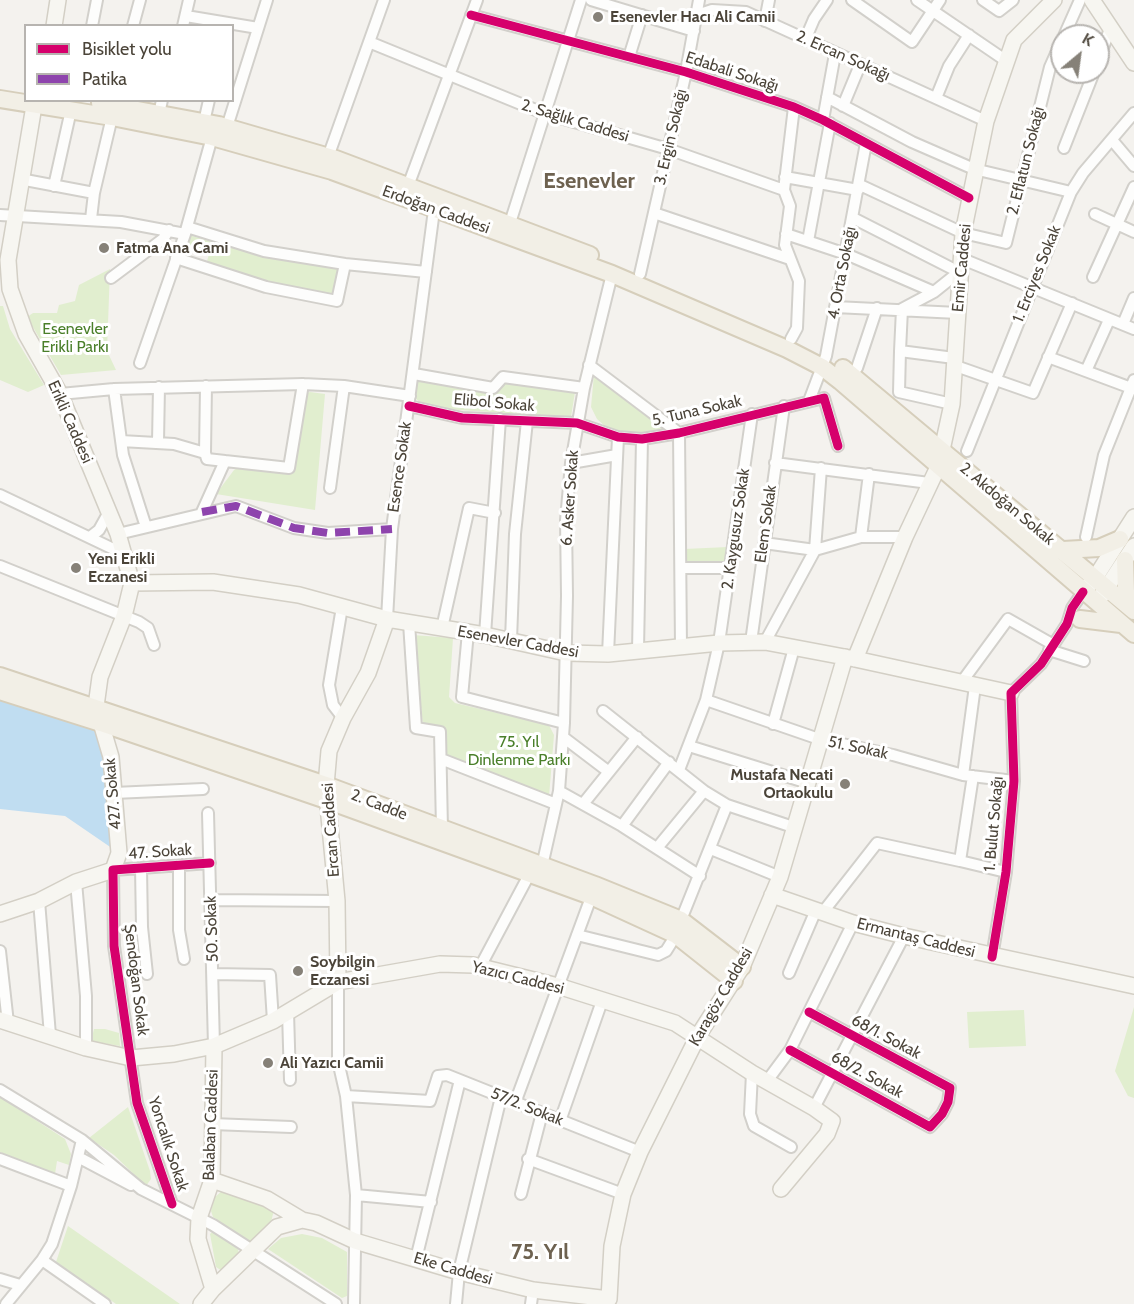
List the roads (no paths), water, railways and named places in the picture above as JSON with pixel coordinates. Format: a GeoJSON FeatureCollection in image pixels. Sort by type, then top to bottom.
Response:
{"type":"FeatureCollection","features":[{"type":"Feature","properties":{"kind":"main road"},"geometry":{"type":"LineString","coordinates":[[54,24],[58,0]]}},
{"type":"Feature","properties":{"kind":"main road","name":"Emir Caddesi"},"geometry":{"type":"LineString","coordinates":[[850,658],[940,458],[952,404],[963,233],[974,169],[986,121],[1005,60],[1014,40],[1054,0]]}},
{"type":"Feature","properties":{"kind":"main road"},"geometry":{"type":"LineString","coordinates":[[1099,4],[1108,24]]}},
{"type":"Feature","properties":{"kind":"main road"},"geometry":{"type":"LineString","coordinates":[[1110,29],[1133,59]]}},
{"type":"Feature","properties":{"kind":"main road"},"geometry":{"type":"LineString","coordinates":[[0,88],[24,97]]}},
{"type":"Feature","properties":{"kind":"main road"},"geometry":{"type":"LineString","coordinates":[[0,99],[24,99]]}},
{"type":"Feature","properties":{"kind":"main road","name":"Erikli Caddesi"},"geometry":{"type":"LineString","coordinates":[[31,102],[20,179],[7,215],[8,260],[5,290],[26,334],[60,394],[118,534],[132,583],[124,616],[100,677],[96,706]]}},
{"type":"Feature","properties":{"kind":"main road","name":"Erdoğan Caddesi"},"geometry":{"type":"LineString","coordinates":[[53,102],[114,107],[160,107],[208,129],[227,127],[328,157],[510,223],[824,362]]}},
{"type":"Feature","properties":{"kind":"main road","name":"Erdoğan Caddesi"},"geometry":{"type":"LineString","coordinates":[[114,107],[208,129],[332,171],[434,210],[608,267]]}},
{"type":"Feature","properties":{"kind":"main road"},"geometry":{"type":"LineString","coordinates":[[608,267],[640,274],[791,339],[824,362],[940,458],[1083,592],[1128,629]]}},
{"type":"Feature","properties":{"kind":"main road","name":"2. Akdoğan Sokak"},"geometry":{"type":"LineString","coordinates":[[940,458],[1068,554],[1133,610]]}},
{"type":"Feature","properties":{"kind":"main road"},"geometry":{"type":"LineString","coordinates":[[1133,610],[1126,592],[1127,550],[1134,517]]}},
{"type":"Feature","properties":{"kind":"main road"},"geometry":{"type":"LineString","coordinates":[[1068,554],[1099,548],[1127,550]]}},
{"type":"Feature","properties":{"kind":"main road"},"geometry":{"type":"LineString","coordinates":[[1083,592],[1102,583],[1127,550]]}},
{"type":"Feature","properties":{"kind":"main road"},"geometry":{"type":"LineString","coordinates":[[1096,603],[1102,583],[1127,550]]}},
{"type":"Feature","properties":{"kind":"main road","name":"Esenevler Caddesi"},"geometry":{"type":"LineString","coordinates":[[132,583],[213,582],[299,595],[387,619],[485,635],[566,653],[608,654],[719,643],[758,642],[850,658],[1011,693]]}},
{"type":"Feature","properties":{"kind":"main road","name":"Ercan Caddesi"},"geometry":{"type":"LineString","coordinates":[[338,982],[337,901],[328,793],[329,751],[343,717],[368,673],[387,619]]}},
{"type":"Feature","properties":{"kind":"main road"},"geometry":{"type":"LineString","coordinates":[[1074,622],[1128,629]]}},
{"type":"Feature","properties":{"kind":"main road","name":"Karagöz Caddesi"},"geometry":{"type":"LineString","coordinates":[[609,1299],[612,1246],[623,1194],[640,1152],[698,1036],[738,974],[780,877],[796,828],[819,739],[850,658]]}},
{"type":"Feature","properties":{"kind":"main road","name":"2. Cadde"},"geometry":{"type":"LineString","coordinates":[[0,676],[96,706],[593,890],[678,927],[738,974]]}},
{"type":"Feature","properties":{"kind":"main road","name":"2. Cadde"},"geometry":{"type":"LineString","coordinates":[[0,691],[442,829],[536,870]]}},
{"type":"Feature","properties":{"kind":"main road","name":"427. Sokak"},"geometry":{"type":"LineString","coordinates":[[96,706],[111,758],[118,853],[112,870]]}},
{"type":"Feature","properties":{"kind":"main road"},"geometry":{"type":"LineString","coordinates":[[0,914],[39,901],[76,882],[112,870]]}},
{"type":"Feature","properties":{"kind":"main road","name":"Ermantaş Caddesi"},"geometry":{"type":"LineString","coordinates":[[772,895],[852,922],[904,936],[992,957],[1134,986]]}},
{"type":"Feature","properties":{"kind":"main road","name":"Yazıcı Caddesi"},"geometry":{"type":"LineString","coordinates":[[4,1022],[86,1048],[131,1058],[174,1054],[214,1046],[273,1021],[338,982],[440,964],[480,967],[558,986],[675,1023],[832,1121],[827,1134],[781,1189]]}},
{"type":"Feature","properties":{"kind":"main road","name":"Balaban Caddesi"},"geometry":{"type":"LineString","coordinates":[[213,1289],[198,1239],[199,1218],[212,1180],[214,1046]]}},
{"type":"Feature","properties":{"kind":"main road","name":"Eke Caddesi"},"geometry":{"type":"LineString","coordinates":[[212,1180],[267,1199],[302,1220],[316,1223],[355,1240],[532,1297],[609,1299]]}},
{"type":"Feature","properties":{"kind":"main road"},"geometry":{"type":"LineString","coordinates":[[201,1304],[213,1289],[277,1227],[302,1220]]}},
{"type":"Feature","properties":{"kind":"street"},"geometry":{"type":"LineString","coordinates":[[92,24],[97,0]]}},
{"type":"Feature","properties":{"kind":"street"},"geometry":{"type":"LineString","coordinates":[[134,24],[140,0]]}},
{"type":"Feature","properties":{"kind":"street"},"geometry":{"type":"LineString","coordinates":[[189,0],[184,21],[225,24]]}},
{"type":"Feature","properties":{"kind":"street"},"geometry":{"type":"LineString","coordinates":[[227,127],[267,0]]}},
{"type":"Feature","properties":{"kind":"street"},"geometry":{"type":"LineString","coordinates":[[328,157],[384,0]]}},
{"type":"Feature","properties":{"kind":"street"},"geometry":{"type":"LineString","coordinates":[[408,186],[477,0]]}},
{"type":"Feature","properties":{"kind":"street"},"geometry":{"type":"LineString","coordinates":[[510,223],[543,113],[581,0]]}},
{"type":"Feature","properties":{"kind":"street"},"geometry":{"type":"LineString","coordinates":[[591,0],[693,31]]}},
{"type":"Feature","properties":{"kind":"street","name":"3. Ergin Sokağı"},"geometry":{"type":"LineString","coordinates":[[640,274],[686,72],[699,0]]}},
{"type":"Feature","properties":{"kind":"street"},"geometry":{"type":"LineString","coordinates":[[765,21],[769,0]]}},
{"type":"Feature","properties":{"kind":"street"},"geometry":{"type":"LineString","coordinates":[[805,40],[814,19],[827,0]]}},
{"type":"Feature","properties":{"kind":"street"},"geometry":{"type":"LineString","coordinates":[[852,0],[912,42],[940,0]]}},
{"type":"Feature","properties":{"kind":"street"},"geometry":{"type":"LineString","coordinates":[[916,0],[1005,60]]}},
{"type":"Feature","properties":{"kind":"street"},"geometry":{"type":"LineString","coordinates":[[983,0],[999,11],[1013,0]]}},
{"type":"Feature","properties":{"kind":"street","name":"2. Eflatun Sokağı"},"geometry":{"type":"LineString","coordinates":[[1069,24],[1080,0]]}},
{"type":"Feature","properties":{"kind":"street","name":"2. Ercan Sokağı"},"geometry":{"type":"LineString","coordinates":[[697,15],[712,10],[728,9],[746,12],[986,121]]}},
{"type":"Feature","properties":{"kind":"street","name":"Edabali Sokağı"},"geometry":{"type":"LineString","coordinates":[[471,15],[686,72],[794,107],[969,198]]}},
{"type":"Feature","properties":{"kind":"street"},"geometry":{"type":"LineString","coordinates":[[629,57],[642,15]]}},
{"type":"Feature","properties":{"kind":"street"},"geometry":{"type":"LineString","coordinates":[[234,25],[258,28]]}},
{"type":"Feature","properties":{"kind":"street"},"geometry":{"type":"LineString","coordinates":[[936,98],[949,66],[969,35]]}},
{"type":"Feature","properties":{"kind":"street","name":"2. Sağlık Caddesi"},"geometry":{"type":"LineString","coordinates":[[369,42],[543,113],[668,149],[784,190]]}},
{"type":"Feature","properties":{"kind":"street"},"geometry":{"type":"LineString","coordinates":[[808,241],[819,183],[827,97],[835,54]]}},
{"type":"Feature","properties":{"kind":"street"},"geometry":{"type":"LineString","coordinates":[[843,106],[860,65]]}},
{"type":"Feature","properties":{"kind":"street","name":"2. Eflatun Sokağı"},"geometry":{"type":"LineString","coordinates":[[963,233],[1006,243],[1020,179],[1050,67]]}},
{"type":"Feature","properties":{"kind":"street"},"geometry":{"type":"LineString","coordinates":[[1064,148],[1089,84]]}},
{"type":"Feature","properties":{"kind":"street"},"geometry":{"type":"LineString","coordinates":[[827,97],[912,142],[974,169],[1071,192]]}},
{"type":"Feature","properties":{"kind":"street"},"geometry":{"type":"LineString","coordinates":[[141,363],[186,231],[208,129],[209,102]]}},
{"type":"Feature","properties":{"kind":"street"},"geometry":{"type":"LineString","coordinates":[[54,186],[75,105]]}},
{"type":"Feature","properties":{"kind":"street"},"geometry":{"type":"LineString","coordinates":[[91,219],[94,193],[114,107]]}},
{"type":"Feature","properties":{"kind":"street"},"geometry":{"type":"LineString","coordinates":[[791,339],[797,328],[799,281],[785,245],[790,206],[784,190],[794,107]]}},
{"type":"Feature","properties":{"kind":"street","name":"1. Erciyes Sokak"},"geometry":{"type":"LineString","coordinates":[[967,451],[1071,192],[1134,113]]}},
{"type":"Feature","properties":{"kind":"street"},"geometry":{"type":"LineString","coordinates":[[1112,140],[1134,166]]}},
{"type":"Feature","properties":{"kind":"street","name":"4. Orta Sokağı"},"geometry":{"type":"LineString","coordinates":[[808,401],[824,362],[867,143]]}},
{"type":"Feature","properties":{"kind":"street"},"geometry":{"type":"LineString","coordinates":[[785,177],[859,188],[963,233]]}},
{"type":"Feature","properties":{"kind":"street"},"geometry":{"type":"LineString","coordinates":[[20,179],[94,193]]}},
{"type":"Feature","properties":{"kind":"street"},"geometry":{"type":"LineString","coordinates":[[1094,277],[1134,187]]}},
{"type":"Feature","properties":{"kind":"street","name":"Esence Sokak"},"geometry":{"type":"LineString","coordinates":[[387,619],[392,529],[434,210]]}},
{"type":"Feature","properties":{"kind":"street"},"geometry":{"type":"LineString","coordinates":[[654,213],[790,259]]}},
{"type":"Feature","properties":{"kind":"street"},"geometry":{"type":"LineString","coordinates":[[1095,214],[1134,231]]}},
{"type":"Feature","properties":{"kind":"street"},"geometry":{"type":"LineString","coordinates":[[7,215],[91,219],[186,231],[264,251],[345,264],[426,272]]}},
{"type":"Feature","properties":{"kind":"street"},"geometry":{"type":"LineString","coordinates":[[853,219],[960,265],[1032,286],[1129,327],[1134,298]]}},
{"type":"Feature","properties":{"kind":"street"},"geometry":{"type":"LineString","coordinates":[[111,278],[163,239],[169,230]]}},
{"type":"Feature","properties":{"kind":"street"},"geometry":{"type":"LineString","coordinates":[[786,234],[846,254],[933,292]]}},
{"type":"Feature","properties":{"kind":"street"},"geometry":{"type":"LineString","coordinates":[[176,258],[266,287],[337,301],[345,264]]}},
{"type":"Feature","properties":{"kind":"street"},"geometry":{"type":"LineString","coordinates":[[902,309],[933,292],[960,265]]}},
{"type":"Feature","properties":{"kind":"street","name":"6. Asker Sokak"},"geometry":{"type":"LineString","coordinates":[[480,967],[536,870],[556,804],[564,723],[566,520],[571,463],[608,267]]}},
{"type":"Feature","properties":{"kind":"street"},"geometry":{"type":"LineString","coordinates":[[900,351],[954,362],[1033,393],[1072,303]]}},
{"type":"Feature","properties":{"kind":"street"},"geometry":{"type":"LineString","coordinates":[[835,307],[958,313]]}},
{"type":"Feature","properties":{"kind":"street"},"geometry":{"type":"LineString","coordinates":[[857,368],[877,308]]}},
{"type":"Feature","properties":{"kind":"street"},"geometry":{"type":"LineString","coordinates":[[902,309],[898,392],[952,404]]}},
{"type":"Feature","properties":{"kind":"street"},"geometry":{"type":"LineString","coordinates":[[1086,371],[1109,320]]}},
{"type":"Feature","properties":{"kind":"street"},"geometry":{"type":"LineString","coordinates":[[1048,357],[1133,385],[1104,455],[1086,537]]}},
{"type":"Feature","properties":{"kind":"street"},"geometry":{"type":"LineString","coordinates":[[589,364],[680,433],[681,647]]}},
{"type":"Feature","properties":{"kind":"street"},"geometry":{"type":"LineString","coordinates":[[414,374],[493,388],[503,377],[584,388]]}},
{"type":"Feature","properties":{"kind":"street"},"geometry":{"type":"LineString","coordinates":[[206,386],[205,453],[207,459],[289,468],[303,384]]}},
{"type":"Feature","properties":{"kind":"street","name":"Elibol Sokak"},"geometry":{"type":"LineString","coordinates":[[60,394],[159,387],[303,384],[344,386],[409,401],[462,418],[577,423]]}},
{"type":"Feature","properties":{"kind":"street"},"geometry":{"type":"LineString","coordinates":[[330,488],[344,386]]}},
{"type":"Feature","properties":{"kind":"street"},"geometry":{"type":"LineString","coordinates":[[158,442],[159,387]]}},
{"type":"Feature","properties":{"kind":"street"},"geometry":{"type":"LineString","coordinates":[[114,389],[123,455],[146,527]]}},
{"type":"Feature","properties":{"kind":"street","name":"5. Tuna Sokak"},"geometry":{"type":"LineString","coordinates":[[577,423],[618,437],[642,439],[680,433],[824,398],[838,446]]}},
{"type":"Feature","properties":{"kind":"street","name":"Elem Sokak"},"geometry":{"type":"LineString","coordinates":[[758,642],[764,543],[784,406]]}},
{"type":"Feature","properties":{"kind":"street","name":"2. Kaygusuz Sokak"},"geometry":{"type":"LineString","coordinates":[[679,770],[706,700],[719,643],[752,414]]}},
{"type":"Feature","properties":{"kind":"street"},"geometry":{"type":"LineString","coordinates":[[485,635],[500,419]]}},
{"type":"Feature","properties":{"kind":"street"},"geometry":{"type":"LineString","coordinates":[[511,640],[515,534],[527,421]]}},
{"type":"Feature","properties":{"kind":"street"},"geometry":{"type":"LineString","coordinates":[[608,654],[618,437]]}},
{"type":"Feature","properties":{"kind":"street"},"geometry":{"type":"LineString","coordinates":[[638,650],[642,439]]}},
{"type":"Feature","properties":{"kind":"street"},"geometry":{"type":"LineString","coordinates":[[121,441],[158,442],[205,453]]}},
{"type":"Feature","properties":{"kind":"street"},"geometry":{"type":"LineString","coordinates":[[571,463],[617,455]]}},
{"type":"Feature","properties":{"kind":"street"},"geometry":{"type":"LineString","coordinates":[[202,512],[225,461]]}},
{"type":"Feature","properties":{"kind":"street"},"geometry":{"type":"LineString","coordinates":[[775,463],[929,483]]}},
{"type":"Feature","properties":{"kind":"street"},"geometry":{"type":"LineString","coordinates":[[758,642],[815,550],[820,468]]}},
{"type":"Feature","properties":{"kind":"street"},"geometry":{"type":"LineString","coordinates":[[861,537],[869,474]]}},
{"type":"Feature","properties":{"kind":"street"},"geometry":{"type":"LineString","coordinates":[[0,495],[124,554]]}},
{"type":"Feature","properties":{"kind":"street"},"geometry":{"type":"LineString","coordinates":[[118,534],[202,512],[236,506],[294,528],[328,533],[392,529]]}},
{"type":"Feature","properties":{"kind":"street"},"geometry":{"type":"LineString","coordinates":[[442,628],[469,508],[495,513]]}},
{"type":"Feature","properties":{"kind":"street"},"geometry":{"type":"LineString","coordinates":[[90,537],[99,530],[109,512]]}},
{"type":"Feature","properties":{"kind":"street"},"geometry":{"type":"LineString","coordinates":[[764,543],[815,550],[861,537],[905,537]]}},
{"type":"Feature","properties":{"kind":"street"},"geometry":{"type":"LineString","coordinates":[[0,566],[148,628],[154,645]]}},
{"type":"Feature","properties":{"kind":"street"},"geometry":{"type":"LineString","coordinates":[[681,568],[731,567]]}},
{"type":"Feature","properties":{"kind":"street"},"geometry":{"type":"LineString","coordinates":[[1074,622],[1072,608],[1083,592]]}},
{"type":"Feature","properties":{"kind":"street"},"geometry":{"type":"LineString","coordinates":[[1011,693],[1041,664],[1051,647],[1074,622],[1096,603]]}},
{"type":"Feature","properties":{"kind":"street"},"geometry":{"type":"LineString","coordinates":[[342,607],[329,685],[333,705],[343,717]]}},
{"type":"Feature","properties":{"kind":"street"},"geometry":{"type":"LineString","coordinates":[[960,861],[968,776],[968,684],[1008,619],[1051,647],[1084,661]]}},
{"type":"Feature","properties":{"kind":"street"},"geometry":{"type":"LineString","coordinates":[[409,623],[416,729],[440,732],[442,829]]}},
{"type":"Feature","properties":{"kind":"street"},"geometry":{"type":"LineString","coordinates":[[468,632],[462,697],[564,723]]}},
{"type":"Feature","properties":{"kind":"street"},"geometry":{"type":"LineString","coordinates":[[773,724],[794,648]]}},
{"type":"Feature","properties":{"kind":"street","name":"1. Bulut Sokağı"},"geometry":{"type":"LineString","coordinates":[[992,957],[1006,872],[1014,781],[1011,693]]}},
{"type":"Feature","properties":{"kind":"street","name":"51. Sokak"},"geometry":{"type":"LineString","coordinates":[[706,700],[819,739],[893,755],[968,776],[1014,781]]}},
{"type":"Feature","properties":{"kind":"street"},"geometry":{"type":"LineString","coordinates":[[603,711],[704,791],[727,805],[796,828]]}},
{"type":"Feature","properties":{"kind":"street"},"geometry":{"type":"LineString","coordinates":[[563,737],[609,772]]}},
{"type":"Feature","properties":{"kind":"street"},"geometry":{"type":"LineString","coordinates":[[583,804],[637,737]]}},
{"type":"Feature","properties":{"kind":"street"},"geometry":{"type":"LineString","coordinates":[[689,746],[808,783]]}},
{"type":"Feature","properties":{"kind":"street"},"geometry":{"type":"LineString","coordinates":[[441,759],[556,804]]}},
{"type":"Feature","properties":{"kind":"street"},"geometry":{"type":"LineString","coordinates":[[622,826],[669,762]]}},
{"type":"Feature","properties":{"kind":"street"},"geometry":{"type":"LineString","coordinates":[[114,793],[203,789]]}},
{"type":"Feature","properties":{"kind":"street"},"geometry":{"type":"LineString","coordinates":[[558,791],[622,826],[700,876]]}},
{"type":"Feature","properties":{"kind":"street"},"geometry":{"type":"LineString","coordinates":[[657,848],[704,791]]}},
{"type":"Feature","properties":{"kind":"street"},"geometry":{"type":"LineString","coordinates":[[577,935],[658,955],[666,951],[700,876],[727,805]]}},
{"type":"Feature","properties":{"kind":"street","name":"50. Sokak"},"geometry":{"type":"LineString","coordinates":[[208,813],[214,1046]]}},
{"type":"Feature","properties":{"kind":"street"},"geometry":{"type":"LineString","coordinates":[[789,973],[820,911],[877,843],[1006,872]]}},
{"type":"Feature","properties":{"kind":"street"},"geometry":{"type":"LineString","coordinates":[[711,849],[780,877]]}},
{"type":"Feature","properties":{"kind":"street","name":"47. Sokak"},"geometry":{"type":"LineString","coordinates":[[112,870],[210,863]]}},
{"type":"Feature","properties":{"kind":"street","name":"47. Sokak"},"geometry":{"type":"LineString","coordinates":[[179,866],[179,930],[184,959]]}},
{"type":"Feature","properties":{"kind":"street"},"geometry":{"type":"LineString","coordinates":[[141,868],[142,927],[147,974]]}},
{"type":"Feature","properties":{"kind":"street","name":"Şendoğan Sokak"},"geometry":{"type":"LineString","coordinates":[[112,870],[114,946],[131,1058]]}},
{"type":"Feature","properties":{"kind":"street"},"geometry":{"type":"LineString","coordinates":[[76,882],[86,996],[86,1048]]}},
{"type":"Feature","properties":{"kind":"street"},"geometry":{"type":"LineString","coordinates":[[515,1103],[593,890]]}},
{"type":"Feature","properties":{"kind":"street"},"geometry":{"type":"LineString","coordinates":[[212,900],[337,901]]}},
{"type":"Feature","properties":{"kind":"street"},"geometry":{"type":"LineString","coordinates":[[39,901],[50,1035]]}},
{"type":"Feature","properties":{"kind":"street"},"geometry":{"type":"LineString","coordinates":[[766,1081],[790,1050],[852,922]]}},
{"type":"Feature","properties":{"kind":"street"},"geometry":{"type":"LineString","coordinates":[[814,1108],[904,936]]}},
{"type":"Feature","properties":{"kind":"street"},"geometry":{"type":"LineString","coordinates":[[0,951],[4,1022]]}},
{"type":"Feature","properties":{"kind":"street"},"geometry":{"type":"LineString","coordinates":[[213,974],[270,975],[273,1021]]}},
{"type":"Feature","properties":{"kind":"street"},"geometry":{"type":"LineString","coordinates":[[338,982],[338,1061],[346,1096],[356,1195],[354,1304]]}},
{"type":"Feature","properties":{"kind":"street"},"geometry":{"type":"LineString","coordinates":[[560,1121],[603,1001]]}},
{"type":"Feature","properties":{"kind":"street"},"geometry":{"type":"LineString","coordinates":[[288,1012],[290,1080]]}},
{"type":"Feature","properties":{"kind":"street","name":"68/1. Sokak"},"geometry":{"type":"LineString","coordinates":[[809,1012],[950,1088],[948,1102],[942,1114],[930,1127]]}},
{"type":"Feature","properties":{"kind":"street","name":"68/2. Sokak"},"geometry":{"type":"LineString","coordinates":[[790,1050],[930,1127]]}},
{"type":"Feature","properties":{"kind":"street","name":"Yoncalık Sokak"},"geometry":{"type":"LineString","coordinates":[[131,1058],[137,1103],[172,1204]]}},
{"type":"Feature","properties":{"kind":"street"},"geometry":{"type":"LineString","coordinates":[[752,1073],[750,1114],[754,1126],[791,1147]]}},
{"type":"Feature","properties":{"kind":"street","name":"57/2. Sokak"},"geometry":{"type":"LineString","coordinates":[[346,1096],[430,1101],[433,1084],[438,1076],[447,1075],[640,1152]]}},
{"type":"Feature","properties":{"kind":"street"},"geometry":{"type":"LineString","coordinates":[[416,1259],[460,1080]]}},
{"type":"Feature","properties":{"kind":"street"},"geometry":{"type":"LineString","coordinates":[[0,1090],[82,1140],[141,1189]]}},
{"type":"Feature","properties":{"kind":"street"},"geometry":{"type":"LineString","coordinates":[[456,1304],[459,1272],[501,1097]]}},
{"type":"Feature","properties":{"kind":"street"},"geometry":{"type":"LineString","coordinates":[[521,1194],[528,1159],[542,1113]]}},
{"type":"Feature","properties":{"kind":"street"},"geometry":{"type":"LineString","coordinates":[[212,1124],[291,1127]]}},
{"type":"Feature","properties":{"kind":"street"},"geometry":{"type":"LineString","coordinates":[[6,1304],[52,1245],[71,1186],[82,1140]]}},
{"type":"Feature","properties":{"kind":"street"},"geometry":{"type":"LineString","coordinates":[[78,1157],[199,1218],[336,1304]]}},
{"type":"Feature","properties":{"kind":"street"},"geometry":{"type":"LineString","coordinates":[[0,1159],[71,1186]]}},
{"type":"Feature","properties":{"kind":"street"},"geometry":{"type":"LineString","coordinates":[[528,1159],[623,1194]]}},
{"type":"Feature","properties":{"kind":"street"},"geometry":{"type":"LineString","coordinates":[[356,1195],[431,1202]]}},
{"type":"Feature","properties":{"kind":"street"},"geometry":{"type":"LineString","coordinates":[[42,1260],[105,1304]]}},
{"type":"Feature","properties":{"kind":"street"},"geometry":{"type":"LineString","coordinates":[[0,1279],[20,1286]]}},
{"type":"Feature","properties":{"kind":"water"},"geometry":{"type":"Polygon","coordinates":[[[0,689],[101,723],[119,853],[65,816],[0,809],[0,689]]]}},
{"type":"Feature","properties":{"kind":"place","name":"Esenevler Hacı Ali Camii"},"geometry":{"type":"Point","coordinates":[598,17]}},
{"type":"Feature","properties":{"kind":"place","name":"Fatma Ana Cami"},"geometry":{"type":"Point","coordinates":[104,248]}},
{"type":"Feature","properties":{"kind":"place","name":"Yeni Erikli Eczanesi"},"geometry":{"type":"Point","coordinates":[76,568]}},
{"type":"Feature","properties":{"kind":"place","name":"Mustafa Necati Ortaokulu"},"geometry":{"type":"Point","coordinates":[845,784]}},
{"type":"Feature","properties":{"kind":"place","name":"Soybilgin Eczanesi"},"geometry":{"type":"Point","coordinates":[298,971]}},
{"type":"Feature","properties":{"kind":"place","name":"Ali Yazıcı Camii"},"geometry":{"type":"Point","coordinates":[268,1063]}},
{"type":"Feature","properties":{"kind":"district","name":"Esenevler"},"geometry":{"type":"Point","coordinates":[589,182]}},
{"type":"Feature","properties":{"kind":"district","name":"75. Yıl"},"geometry":{"type":"Point","coordinates":[540,1253]}},
{"type":"Feature","properties":{"kind":"park label","name":"Esenevler Erikli Parkı"},"geometry":{"type":"Point","coordinates":[75,338]}},
{"type":"Feature","properties":{"kind":"park label","name":"75. Yıl Dinlenme Parkı"},"geometry":{"type":"Point","coordinates":[519,751]}}]}
